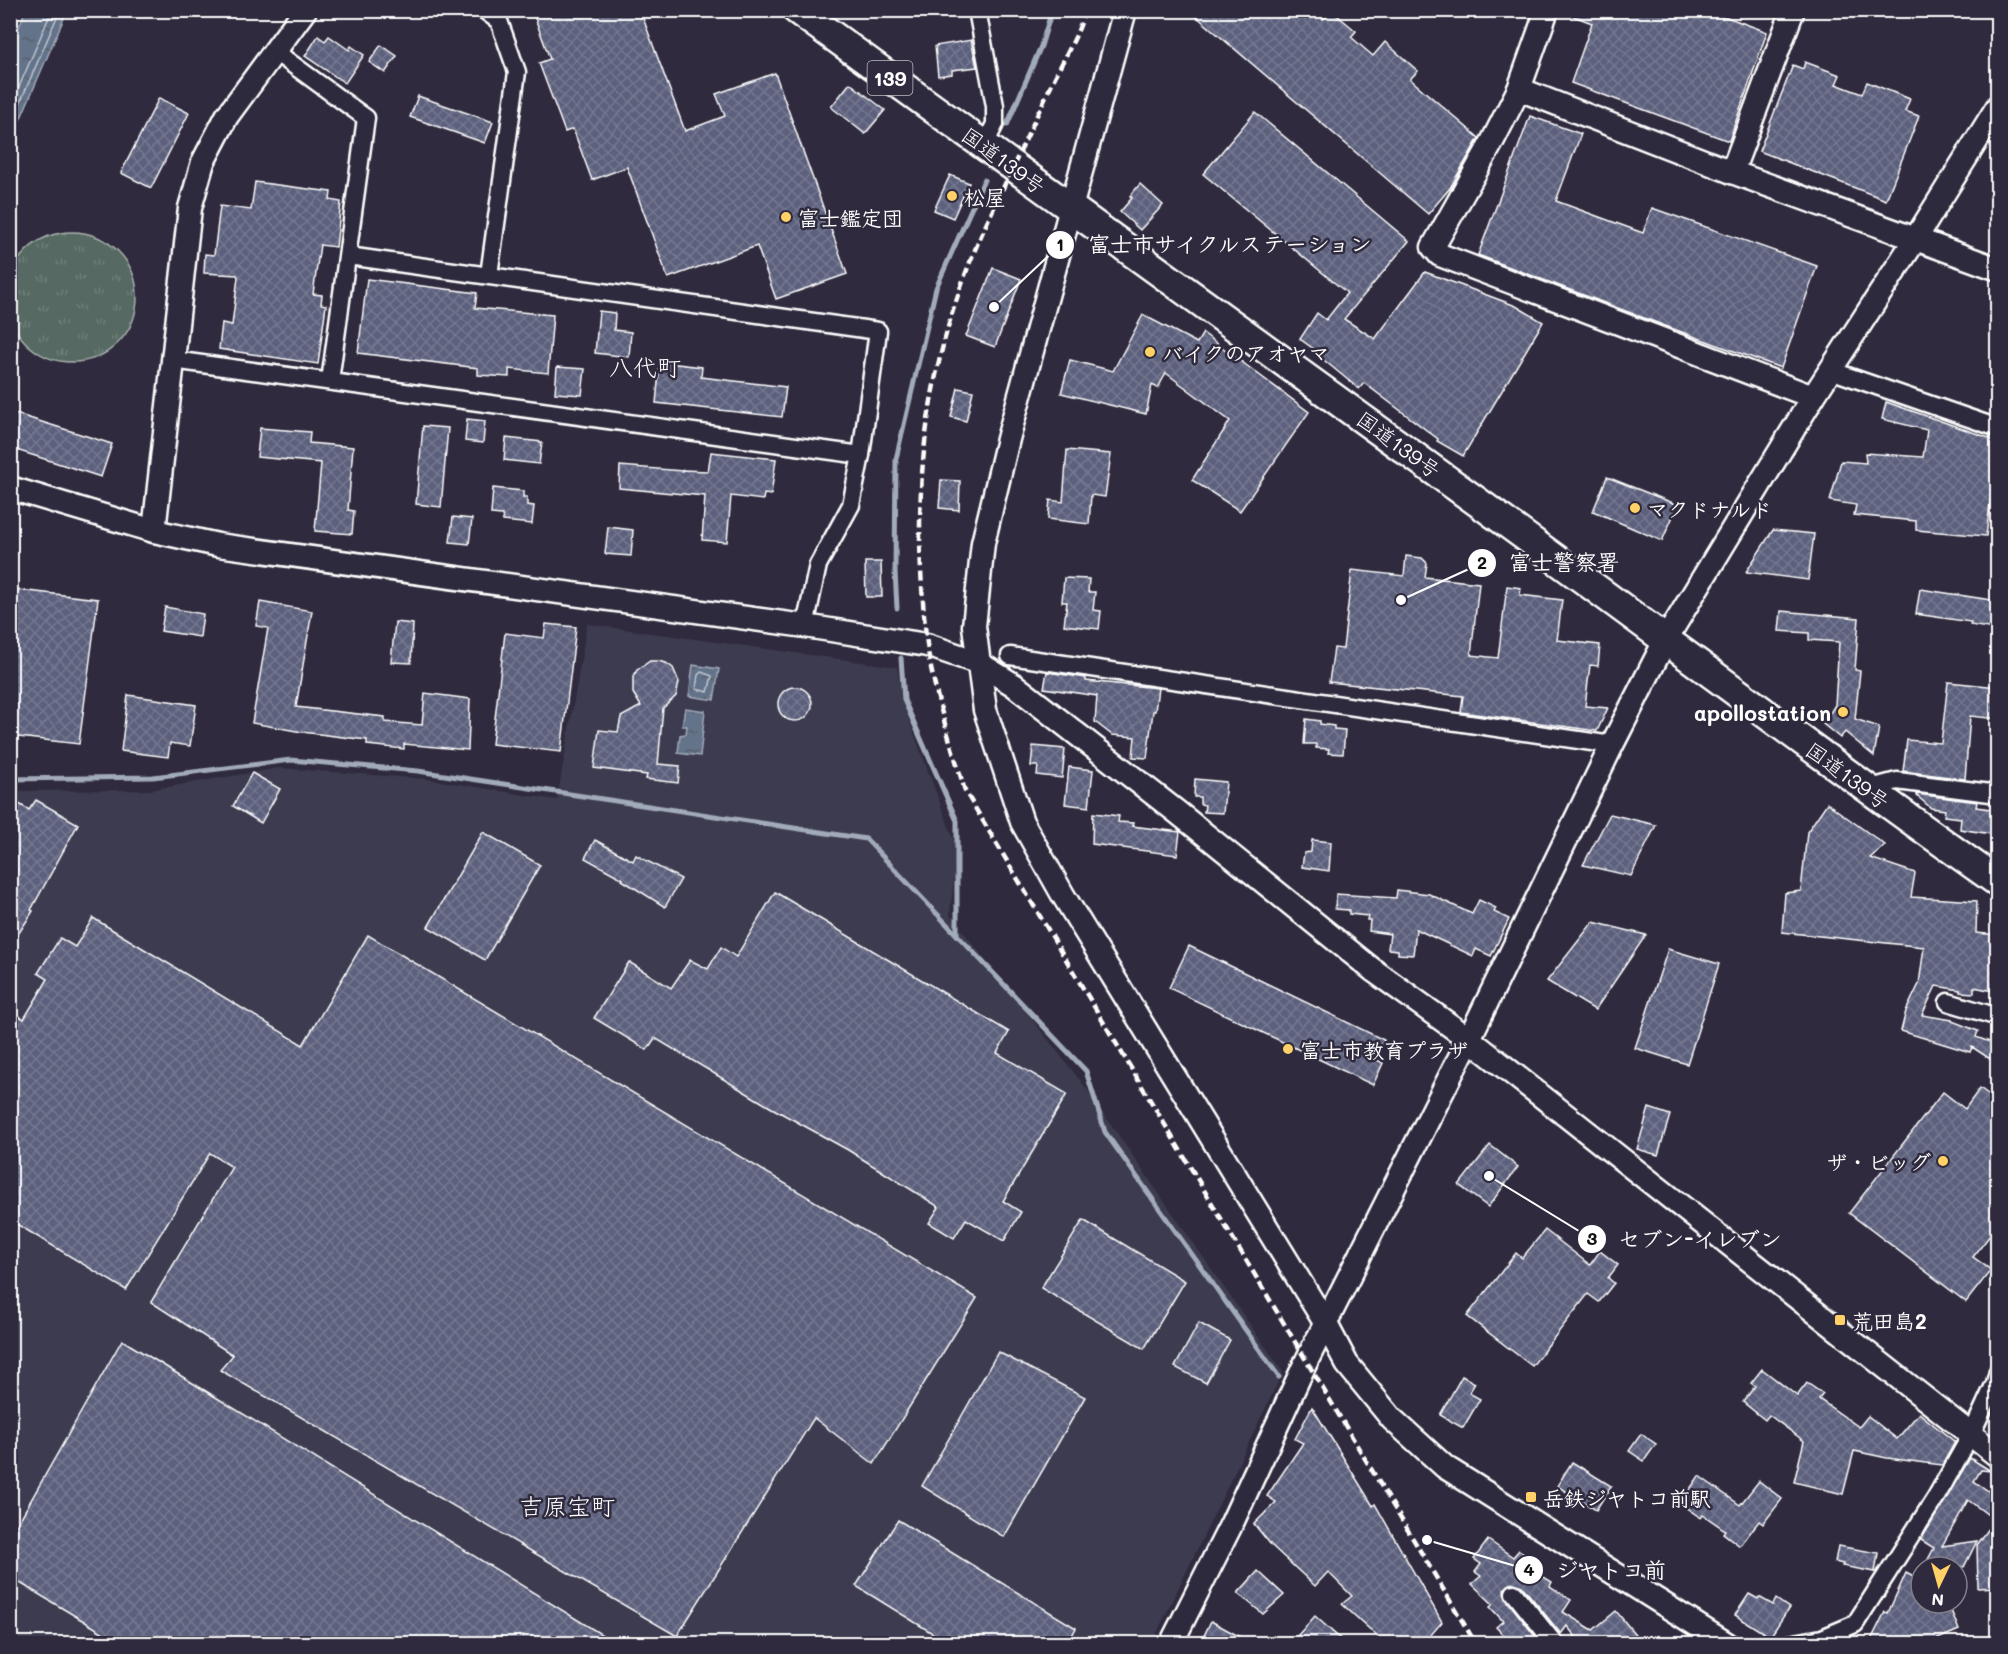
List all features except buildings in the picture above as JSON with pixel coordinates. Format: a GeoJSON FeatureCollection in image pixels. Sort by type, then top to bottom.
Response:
{"type":"FeatureCollection","features":[{"type":"Feature","properties":{"kind":"highway","name":"国道139号"},"geometry":{"type":"LineString","coordinates":[[797,10],[1070,209],[1355,412],[1867,789],[1998,882]]}},
{"type":"Feature","properties":{"kind":"street"},"geometry":{"type":"LineString","coordinates":[[154,531],[190,208],[203,162],[226,116],[305,10]]}},
{"type":"Feature","properties":{"kind":"street"},"geometry":{"type":"LineString","coordinates":[[484,10],[499,21],[517,72],[489,275]]}},
{"type":"Feature","properties":{"kind":"street"},"geometry":{"type":"LineString","coordinates":[[977,10],[995,106],[995,123],[984,146]]}},
{"type":"Feature","properties":{"kind":"street"},"geometry":{"type":"LineString","coordinates":[[1125,10],[1008,439],[983,543],[974,626],[977,663],[985,710],[1022,822],[1063,895],[1326,1324],[1347,1364],[1392,1419],[1445,1467],[1716,1641]]}},
{"type":"Feature","properties":{"kind":"street"},"geometry":{"type":"LineString","coordinates":[[1547,10],[1519,89],[1433,247],[1440,255],[1812,397]]}},
{"type":"Feature","properties":{"kind":"street"},"geometry":{"type":"LineString","coordinates":[[1732,172],[1793,10]]}},
{"type":"Feature","properties":{"kind":"street"},"geometry":{"type":"LineString","coordinates":[[274,51],[366,118],[330,381]]}},
{"type":"Feature","properties":{"kind":"street"},"geometry":{"type":"LineString","coordinates":[[1519,89],[1732,172],[1998,270]]}},
{"type":"Feature","properties":{"kind":"street"},"geometry":{"type":"LineString","coordinates":[[1171,1644],[1233,1523],[1306,1362],[1469,1039],[1666,639],[1812,397],[1916,238],[1998,106]]}},
{"type":"Feature","properties":{"kind":"street"},"geometry":{"type":"LineString","coordinates":[[348,256],[878,331],[861,456],[851,505],[818,565],[805,626]]}},
{"type":"Feature","properties":{"kind":"street"},"geometry":{"type":"LineString","coordinates":[[173,360],[861,456]]}},
{"type":"Feature","properties":{"kind":"street"},"geometry":{"type":"LineString","coordinates":[[1830,370],[1998,428]]}},
{"type":"Feature","properties":{"kind":"street"},"geometry":{"type":"LineString","coordinates":[[10,488],[154,531],[218,545],[805,626],[927,645],[977,663],[1014,685],[1177,812],[1373,970],[1469,1039],[1998,1456]]}},
{"type":"Feature","properties":{"kind":"street"},"geometry":{"type":"LineString","coordinates":[[1010,656],[1612,745]]}},
{"type":"Feature","properties":{"kind":"street"},"geometry":{"type":"LineString","coordinates":[[1867,789],[1897,781],[1998,794]]}},
{"type":"Feature","properties":{"kind":"street"},"geometry":{"type":"LineString","coordinates":[[1948,1002],[1998,1017]]}},
{"type":"Feature","properties":{"kind":"street"},"geometry":{"type":"LineString","coordinates":[[1789,1644],[1822,1638],[1855,1624],[1936,1497],[1971,1435],[1995,1383],[1998,1371]]}},
{"type":"Feature","properties":{"kind":"street"},"geometry":{"type":"LineString","coordinates":[[1514,1593],[1555,1644]]}},
{"type":"Feature","properties":{"kind":"shaded area"},"geometry":{"type":"Polygon","coordinates":[[[587,624],[897,667],[903,704],[957,848],[950,915],[1083,1084],[1283,1372],[1152,1643],[11,1643],[10,791],[149,790],[279,768],[428,779],[557,800],[587,624]]]}},
{"type":"Feature","properties":{"kind":"green space"},"geometry":{"type":"Polygon","coordinates":[[[72,232],[97,237],[118,251],[132,272],[137,297],[132,322],[118,343],[97,357],[72,362],[47,357],[26,343],[12,322],[7,297],[12,272],[26,251],[47,237],[72,232]]]}},
{"type":"Feature","properties":{"kind":"water"},"geometry":{"type":"Polygon","coordinates":[[[25,11],[67,11],[11,141],[11,48],[25,11]]]}},
{"type":"Feature","properties":{"kind":"water"},"geometry":{"type":"Polygon","coordinates":[[[693,665],[719,669],[714,700],[689,696],[693,665]]]}},
{"type":"Feature","properties":{"kind":"water"},"geometry":{"type":"Polygon","coordinates":[[[685,708],[705,711],[700,756],[678,753],[680,735],[686,734],[687,726],[682,726],[685,708]]]}},
{"type":"Feature","properties":{"kind":"waterway"},"geometry":{"type":"LineString","coordinates":[[1007,125],[1041,46],[1052,10]]}},
{"type":"Feature","properties":{"kind":"waterway"},"geometry":{"type":"LineString","coordinates":[[897,608],[896,459],[936,288],[984,180]]}},
{"type":"Feature","properties":{"kind":"waterway"},"geometry":{"type":"LineString","coordinates":[[901,658],[904,700],[957,821],[957,935]]}},
{"type":"Feature","properties":{"kind":"waterway"},"geometry":{"type":"LineString","coordinates":[[10,779],[153,777],[291,760],[418,771],[866,839],[1086,1071],[1105,1132],[1279,1377]]}},
{"type":"Feature","properties":{"kind":"railway"},"geometry":{"type":"LineString","coordinates":[[1085,10],[1075,37],[971,261],[954,306],[942,351],[925,444],[920,539],[926,632],[936,691],[965,791],[1476,1644]]}},
{"type":"Feature","properties":{"kind":"place","name":"松屋"},"geometry":{"type":"Point","coordinates":[952,196]}},
{"type":"Feature","properties":{"kind":"place","name":"富士鑑定団"},"geometry":{"type":"Point","coordinates":[786,217]}},
{"type":"Feature","properties":{"kind":"place","name":"富士市サイクルステーション"},"geometry":{"type":"Point","coordinates":[994,307]}},
{"type":"Feature","properties":{"kind":"place","name":"バイクのアオヤマ"},"geometry":{"type":"Point","coordinates":[1150,352]}},
{"type":"Feature","properties":{"kind":"place","name":"マクドナルド"},"geometry":{"type":"Point","coordinates":[1635,508]}},
{"type":"Feature","properties":{"kind":"place","name":"富士警察署"},"geometry":{"type":"Point","coordinates":[1401,600]}},
{"type":"Feature","properties":{"kind":"place","name":"apollostation"},"geometry":{"type":"Point","coordinates":[1843,712]}},
{"type":"Feature","properties":{"kind":"place","name":"富士市教育プラザ"},"geometry":{"type":"Point","coordinates":[1288,1049]}},
{"type":"Feature","properties":{"kind":"place","name":"ザ・ビッグ"},"geometry":{"type":"Point","coordinates":[1943,1161]}},
{"type":"Feature","properties":{"kind":"place","name":"セブン-イレブン"},"geometry":{"type":"Point","coordinates":[1489,1176]}},
{"type":"Feature","properties":{"kind":"place","name":"荒田島2"},"geometry":{"type":"Point","coordinates":[1840,1320]}},
{"type":"Feature","properties":{"kind":"place","name":"岳鉄ジヤトコ前駅"},"geometry":{"type":"Point","coordinates":[1531,1497]}},
{"type":"Feature","properties":{"kind":"place","name":"ジヤトコ前"},"geometry":{"type":"Point","coordinates":[1427,1540]}},
{"type":"Feature","properties":{"kind":"district","name":"八代町"},"geometry":{"type":"Point","coordinates":[645,366]}},
{"type":"Feature","properties":{"kind":"district","name":"吉原宝町"},"geometry":{"type":"Point","coordinates":[567,1505]}}]}
